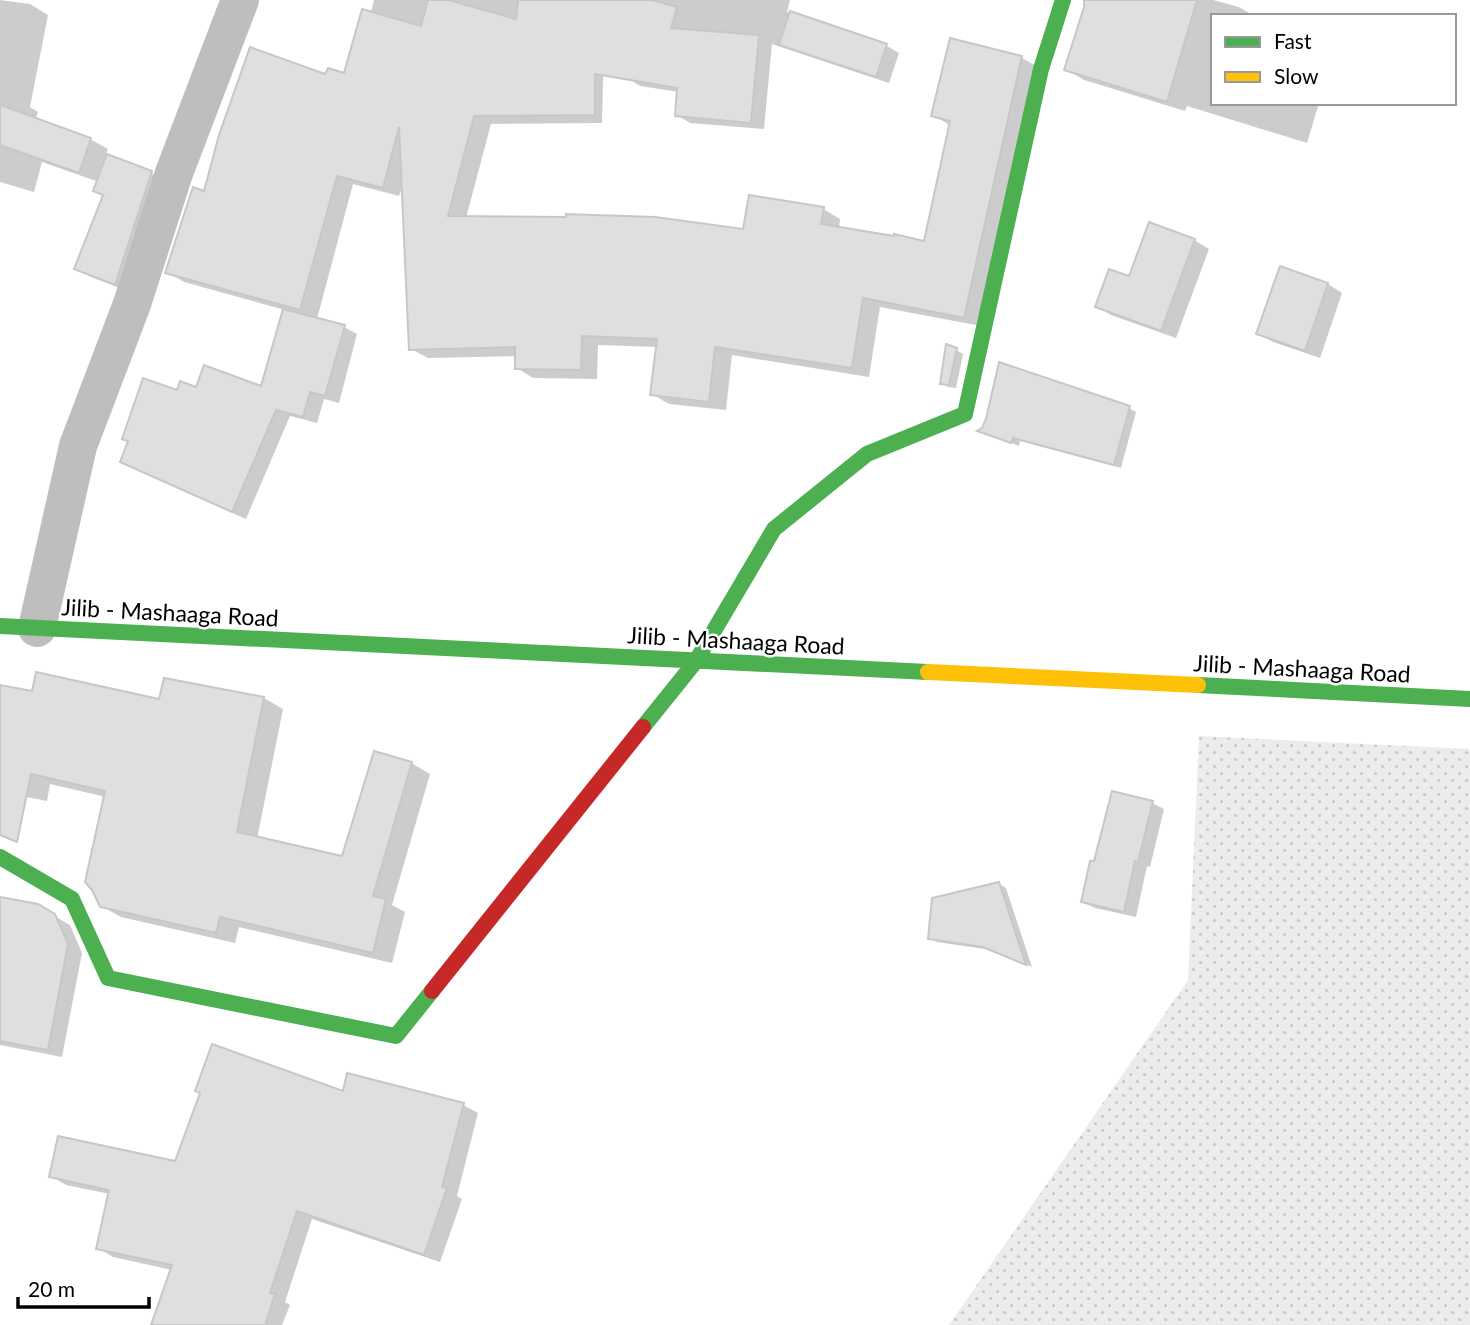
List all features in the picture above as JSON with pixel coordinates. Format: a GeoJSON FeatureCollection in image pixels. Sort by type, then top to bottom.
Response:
{"type":"FeatureCollection","features":[{"type":"Feature","properties":{"kind":"street"},"geometry":{"type":"LineString","coordinates":[[18,627],[78,446],[132,304],[174,173],[240,0]]}},
{"type":"Feature","properties":{"kind":"street"},"geometry":{"type":"LineString","coordinates":[[0,857],[72,899],[108,978],[396,1036],[696,661],[774,529],[867,454],[965,414],[1041,69],[1063,0]]}},
{"type":"Feature","properties":{"kind":"street","name":"Jilib - Mashaaga Road"},"geometry":{"type":"LineString","coordinates":[[18,627],[1470,699]]}},
{"type":"Feature","properties":{"kind":"shaded area"},"geometry":{"type":"Polygon","coordinates":[[[1199,736],[1470,749],[1470,1325],[949,1325],[1188,980],[1199,736]]]}},
{"type":"Feature","properties":{"kind":"building"},"geometry":{"type":"Polygon","coordinates":[[[428,0],[448,0],[516,19],[518,0],[652,0],[677,7],[671,28],[759,35],[751,123],[675,116],[677,88],[595,74],[595,115],[474,116],[448,216],[566,217],[566,214],[655,217],[743,229],[749,195],[824,207],[821,224],[924,241],[950,121],[931,116],[950,38],[1022,56],[964,318],[863,298],[852,368],[715,347],[709,402],[650,395],[657,339],[582,336],[581,370],[515,369],[515,347],[409,350],[399,127],[383,188],[337,176],[300,310],[165,273],[193,187],[204,191],[219,135],[250,47],[325,74],[328,68],[344,73],[362,9],[421,26],[428,0]]]}},
{"type":"Feature","properties":{"kind":"building"},"geometry":{"type":"Polygon","coordinates":[[[1084,0],[1197,0],[1167,102],[1064,70],[1084,0]]]}},
{"type":"Feature","properties":{"kind":"building"},"geometry":{"type":"Polygon","coordinates":[[[790,11],[887,44],[876,77],[779,45],[790,11]]]}},
{"type":"Feature","properties":{"kind":"building"},"geometry":{"type":"Polygon","coordinates":[[[0,105],[91,138],[79,173],[0,145],[0,105]]]}},
{"type":"Feature","properties":{"kind":"building"},"geometry":{"type":"Polygon","coordinates":[[[107,154],[152,171],[115,285],[74,269],[103,195],[93,191],[107,154]]]}},
{"type":"Feature","properties":{"kind":"building"},"geometry":{"type":"Polygon","coordinates":[[[1149,222],[1195,239],[1161,331],[1095,307],[1109,269],[1129,276],[1149,222]]]}},
{"type":"Feature","properties":{"kind":"building"},"geometry":{"type":"Polygon","coordinates":[[[1280,266],[1328,283],[1305,351],[1256,334],[1280,266]]]}},
{"type":"Feature","properties":{"kind":"building"},"geometry":{"type":"Polygon","coordinates":[[[283,309],[345,325],[325,396],[310,392],[303,417],[276,410],[232,512],[120,462],[128,441],[122,439],[143,378],[177,390],[180,381],[196,387],[204,365],[261,386],[283,309]]]}},
{"type":"Feature","properties":{"kind":"building"},"geometry":{"type":"Polygon","coordinates":[[[946,344],[957,348],[949,385],[940,384],[946,344]]]}},
{"type":"Feature","properties":{"kind":"building"},"geometry":{"type":"Polygon","coordinates":[[[999,362],[1130,406],[1114,465],[1013,438],[1011,443],[977,431],[982,428],[986,419],[999,362]]]}},
{"type":"Feature","properties":{"kind":"building"},"geometry":{"type":"Polygon","coordinates":[[[36,672],[159,699],[164,678],[264,697],[237,832],[342,856],[374,751],[412,762],[373,896],[386,899],[373,953],[220,917],[216,933],[100,907],[85,882],[105,791],[31,774],[17,842],[0,835],[0,685],[32,691],[36,672]]]}},
{"type":"Feature","properties":{"kind":"building"},"geometry":{"type":"Polygon","coordinates":[[[1112,791],[1153,801],[1138,862],[1135,861],[1124,912],[1081,902],[1090,861],[1094,861],[1112,791]]]}},
{"type":"Feature","properties":{"kind":"building"},"geometry":{"type":"Polygon","coordinates":[[[999,882],[1026,965],[983,947],[928,939],[932,898],[999,882]]]}},
{"type":"Feature","properties":{"kind":"building"},"geometry":{"type":"Polygon","coordinates":[[[0,897],[38,904],[55,914],[68,944],[48,1050],[0,1041],[0,897]]]}},
{"type":"Feature","properties":{"kind":"building"},"geometry":{"type":"Polygon","coordinates":[[[212,1044],[343,1091],[347,1073],[464,1103],[442,1187],[447,1188],[424,1255],[297,1211],[270,1293],[275,1294],[265,1325],[151,1325],[172,1265],[96,1249],[109,1190],[49,1177],[58,1136],[175,1161],[200,1093],[195,1091],[212,1044]]]}},
{"type":"Feature","properties":{"kind":"traffic: fast"},"geometry":{"type":"LineString","coordinates":[[643,727],[696,661],[774,529],[867,454],[965,414],[1041,69],[1063,0]]}},
{"type":"Feature","properties":{"kind":"traffic: fast"},"geometry":{"type":"LineString","coordinates":[[0,626],[928,672]]}},
{"type":"Feature","properties":{"kind":"traffic: fast"},"geometry":{"type":"LineString","coordinates":[[1198,685],[1470,699]]}},
{"type":"Feature","properties":{"kind":"traffic: fast"},"geometry":{"type":"LineString","coordinates":[[0,857],[72,899],[108,978],[396,1036],[432,991]]}},
{"type":"Feature","properties":{"kind":"traffic: slow"},"geometry":{"type":"LineString","coordinates":[[928,672],[1198,685]]}},
{"type":"Feature","properties":{"kind":"traffic: jam"},"geometry":{"type":"LineString","coordinates":[[432,991],[643,727]]}}]}
